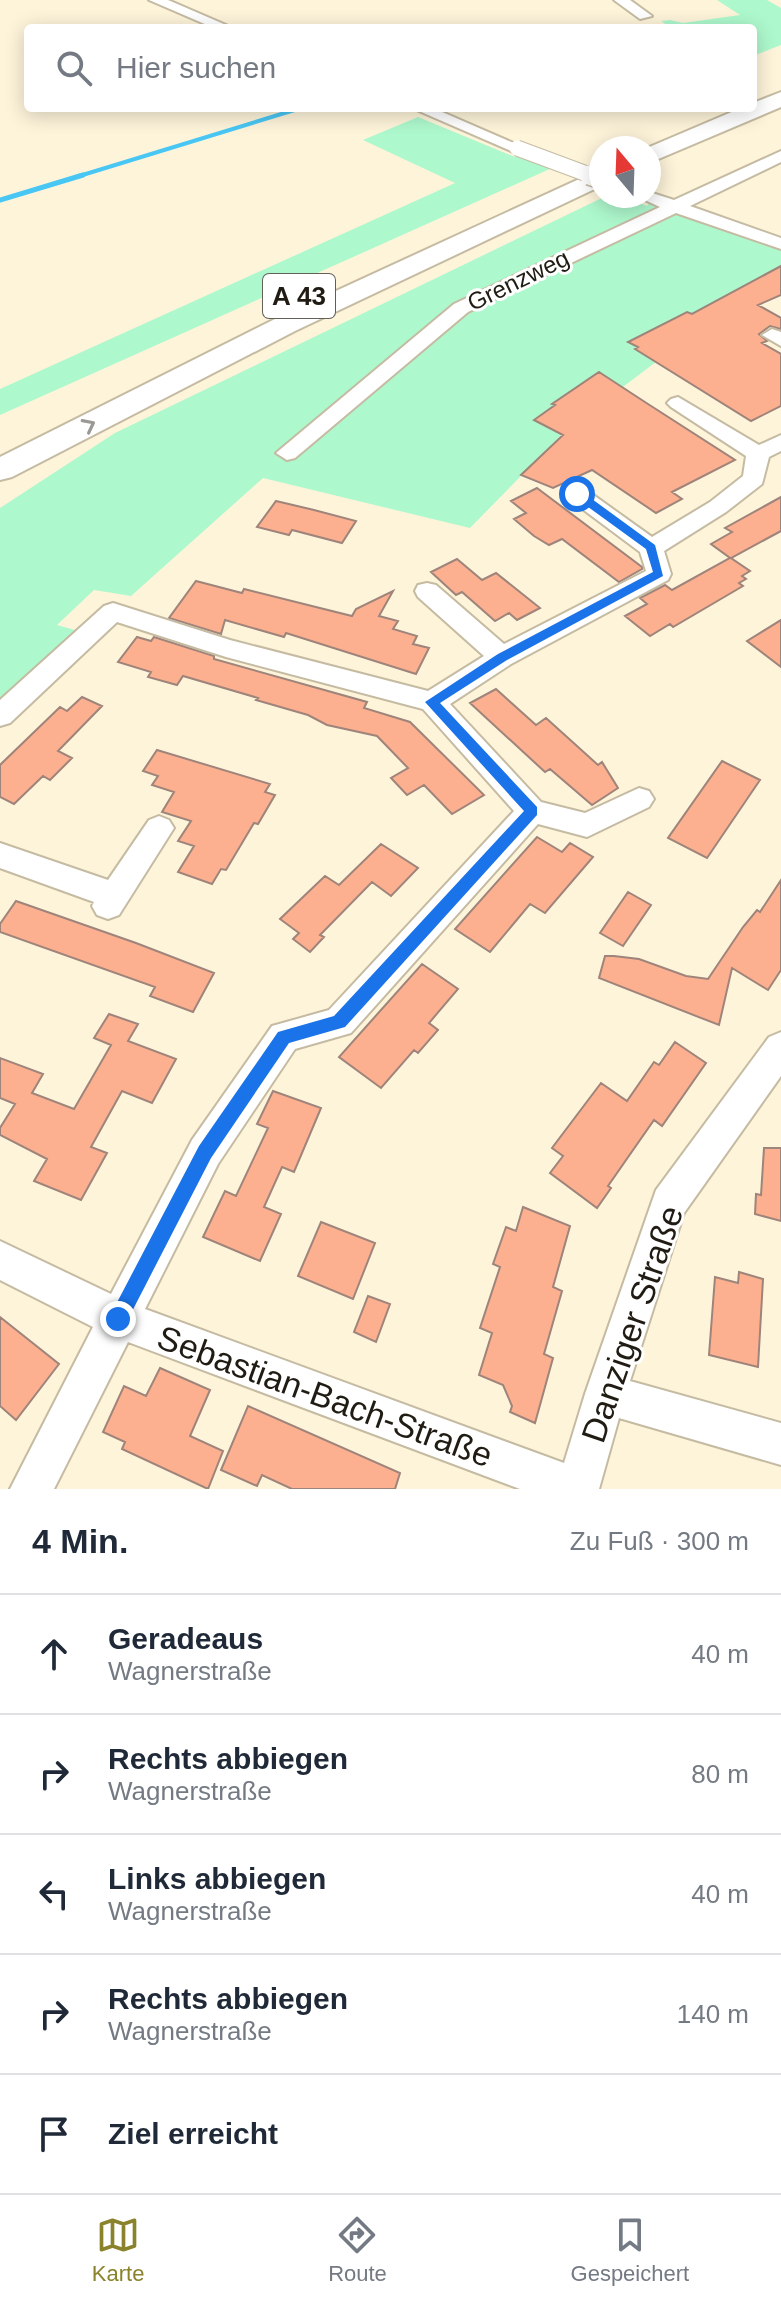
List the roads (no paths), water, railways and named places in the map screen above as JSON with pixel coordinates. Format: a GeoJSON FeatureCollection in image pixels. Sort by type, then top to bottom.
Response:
{"type":"FeatureCollection","features":[{"type":"Feature","properties":{"kind":"highway"},"geometry":{"type":"LineString","coordinates":[[757,91],[781,82]]}},
{"type":"Feature","properties":{"kind":"highway"},"geometry":{"type":"LineString","coordinates":[[757,109],[781,99]]}},
{"type":"Feature","properties":{"kind":"highway"},"geometry":{"type":"LineString","coordinates":[[652,136],[709,112]]}},
{"type":"Feature","properties":{"kind":"highway"},"geometry":{"type":"LineString","coordinates":[[661,151],[751,112]]}},
{"type":"Feature","properties":{"kind":"highway","name":"A 43"},"geometry":{"type":"LineString","coordinates":[[5,460],[331,280],[589,163]]}},
{"type":"Feature","properties":{"kind":"highway","name":"A 43"},"geometry":{"type":"LineString","coordinates":[[5,460],[589,184]]}},
{"type":"Feature","properties":{"kind":"street"},"geometry":{"type":"LineString","coordinates":[[156,0],[216,24]]}},
{"type":"Feature","properties":{"kind":"street"},"geometry":{"type":"LineString","coordinates":[[621,0],[645,16]]}},
{"type":"Feature","properties":{"kind":"street"},"geometry":{"type":"LineString","coordinates":[[430,112],[589,174]]}},
{"type":"Feature","properties":{"kind":"street","name":"Grenzweg"},"geometry":{"type":"LineString","coordinates":[[287,453],[461,308],[781,156]]}},
{"type":"Feature","properties":{"kind":"street"},"geometry":{"type":"LineString","coordinates":[[661,202],[781,244]]}},
{"type":"Feature","properties":{"kind":"street"},"geometry":{"type":"LineString","coordinates":[[651,548],[718,507],[754,479],[769,448],[678,403]]}},
{"type":"Feature","properties":{"kind":"street"},"geometry":{"type":"LineString","coordinates":[[432,702],[502,657],[659,574],[651,548],[577,494]]}},
{"type":"Feature","properties":{"kind":"street"},"geometry":{"type":"LineString","coordinates":[[427,591],[502,657]]}},
{"type":"Feature","properties":{"kind":"street"},"geometry":{"type":"LineString","coordinates":[[0,716],[113,612],[226,648],[432,702],[532,811],[587,825],[639,799]]}},
{"type":"Feature","properties":{"kind":"street"},"geometry":{"type":"LineString","coordinates":[[31,1489],[205,1152],[284,1037],[339,1022],[532,811]]}},
{"type":"Feature","properties":{"kind":"street"},"geometry":{"type":"LineString","coordinates":[[0,855],[112,901],[159,828]]}},
{"type":"Feature","properties":{"kind":"street","name":"Danziger Straße"},"geometry":{"type":"LineString","coordinates":[[578,1489],[605,1394],[669,1203],[781,1048]]}},
{"type":"Feature","properties":{"kind":"street","name":"Sebastian-Bach-Straße"},"geometry":{"type":"LineString","coordinates":[[0,1260],[118,1319],[578,1489]]}},
{"type":"Feature","properties":{"kind":"street"},"geometry":{"type":"LineString","coordinates":[[605,1394],[781,1444]]}},
{"type":"Feature","properties":{"kind":"waterway"},"geometry":{"type":"LineString","coordinates":[[76,177],[288,112]]}},
{"type":"Feature","properties":{"kind":"waterway"},"geometry":{"type":"LineString","coordinates":[[0,200],[83,175]]}}]}
